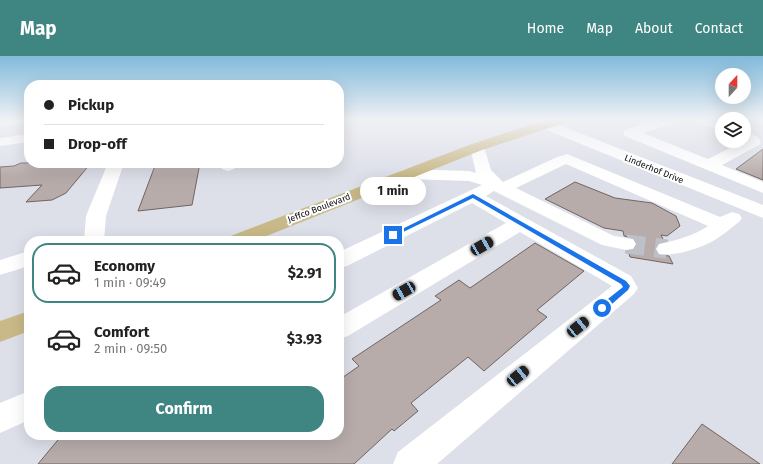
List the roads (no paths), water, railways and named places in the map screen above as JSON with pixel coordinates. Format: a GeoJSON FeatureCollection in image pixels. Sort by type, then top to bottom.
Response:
{"type":"FeatureCollection","features":[{"type":"Feature","properties":{"kind":"main road","name":"Jeffco Boulevard"},"geometry":{"type":"LineString","coordinates":[[248,236],[500,138]]}},
{"type":"Feature","properties":{"kind":"main road"},"geometry":{"type":"LineString","coordinates":[[0,332],[24,323]]}},
{"type":"Feature","properties":{"kind":"street","name":"Linderhof Drive"},"geometry":{"type":"LineString","coordinates":[[580,138],[758,206]]}},
{"type":"Feature","properties":{"kind":"street"},"geometry":{"type":"LineString","coordinates":[[642,138],[763,188]]}},
{"type":"Feature","properties":{"kind":"street"},"geometry":{"type":"LineString","coordinates":[[0,142],[24,139]]}},
{"type":"Feature","properties":{"kind":"street"},"geometry":{"type":"LineString","coordinates":[[478,147],[483,171],[500,186]]}},
{"type":"Feature","properties":{"kind":"street"},"geometry":{"type":"LineString","coordinates":[[709,165],[742,148]]}},
{"type":"Feature","properties":{"kind":"street"},"geometry":{"type":"LineString","coordinates":[[0,155],[24,153]]}},
{"type":"Feature","properties":{"kind":"street"},"geometry":{"type":"LineString","coordinates":[[344,258],[473,196],[563,160],[567,160],[722,225]]}},
{"type":"Feature","properties":{"kind":"street"},"geometry":{"type":"LineString","coordinates":[[91,236],[96,216],[114,168]]}},
{"type":"Feature","properties":{"kind":"street"},"geometry":{"type":"LineString","coordinates":[[408,174],[469,176],[500,186],[609,241],[626,244]]}},
{"type":"Feature","properties":{"kind":"street"},"geometry":{"type":"LineString","coordinates":[[410,464],[626,288],[623,282],[473,196]]}},
{"type":"Feature","properties":{"kind":"street"},"geometry":{"type":"LineString","coordinates":[[667,249],[708,236],[722,225],[758,206]]}},
{"type":"Feature","properties":{"kind":"street"},"geometry":{"type":"LineString","coordinates":[[344,326],[521,223]]}},
{"type":"Feature","properties":{"kind":"street"},"geometry":{"type":"LineString","coordinates":[[0,268],[24,260]]}},
{"type":"Feature","properties":{"kind":"street"},"geometry":{"type":"LineString","coordinates":[[0,418],[24,407]]}},
{"type":"Feature","properties":{"kind":"tunnel"},"geometry":{"type":"LineString","coordinates":[[626,244],[667,249]]}}]}
